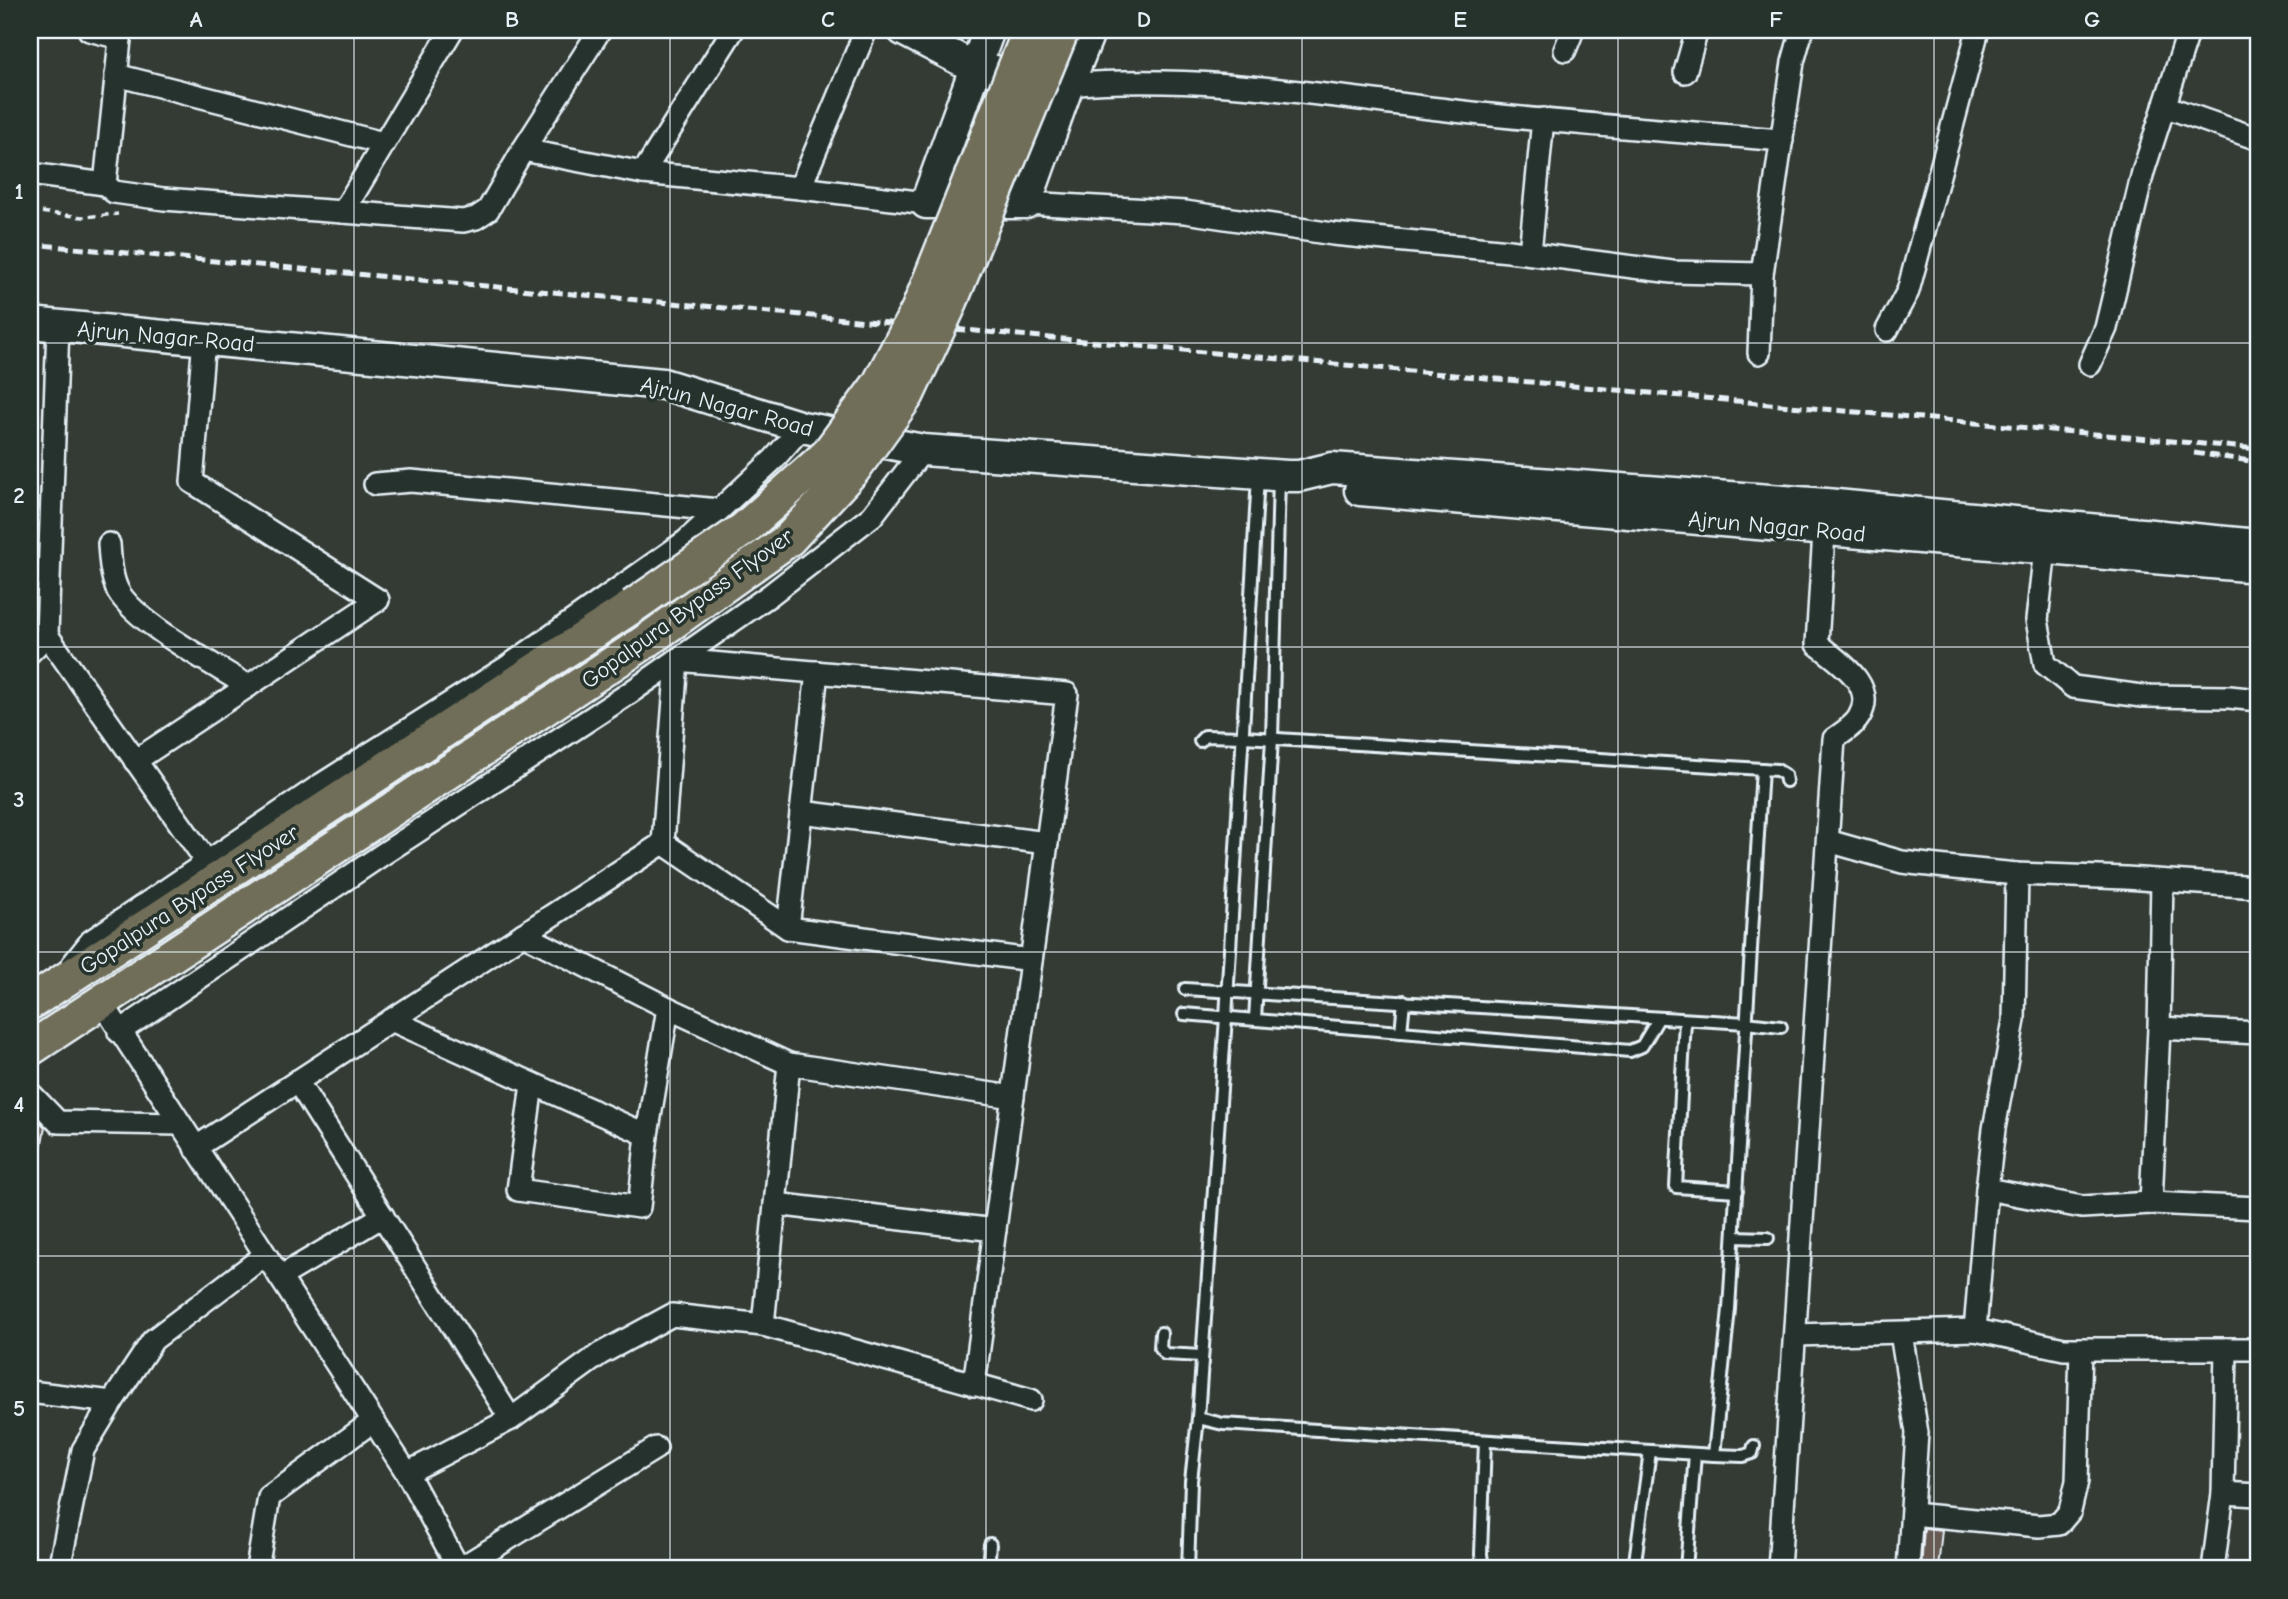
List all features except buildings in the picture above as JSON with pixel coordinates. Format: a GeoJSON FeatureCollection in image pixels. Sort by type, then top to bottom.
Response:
{"type":"FeatureCollection","features":[{"type":"Feature","properties":{"kind":"main road","name":"Gopalpura Bypass Flyover"},"geometry":{"type":"LineString","coordinates":[[43,994],[644,598],[744,529],[827,455],[879,384],[918,310],[1030,30]]}},
{"type":"Feature","properties":{"kind":"main road","name":"Gopalpura Bypass Flyover"},"geometry":{"type":"LineString","coordinates":[[30,1049],[645,642],[789,539],[853,470],[907,396],[947,310],[1062,30]]}},
{"type":"Feature","properties":{"kind":"street"},"geometry":{"type":"LineString","coordinates":[[89,30],[120,34],[105,184]]}},
{"type":"Feature","properties":{"kind":"street"},"geometry":{"type":"LineString","coordinates":[[342,212],[452,30]]}},
{"type":"Feature","properties":{"kind":"street"},"geometry":{"type":"LineString","coordinates":[[30,174],[105,184],[114,192],[164,199],[463,221],[477,218],[488,210],[600,30]]}},
{"type":"Feature","properties":{"kind":"street"},"geometry":{"type":"LineString","coordinates":[[643,173],[733,30]]}},
{"type":"Feature","properties":{"kind":"street"},"geometry":{"type":"LineString","coordinates":[[800,187],[866,30]]}},
{"type":"Feature","properties":{"kind":"street"},"geometry":{"type":"LineString","coordinates":[[903,30],[974,66],[1068,85],[1111,81],[1232,86],[1543,119],[1782,140]]}},
{"type":"Feature","properties":{"kind":"street"},"geometry":{"type":"LineString","coordinates":[[926,203],[989,30]]}},
{"type":"Feature","properties":{"kind":"street"},"geometry":{"type":"LineString","coordinates":[[1026,203],[1090,30]]}},
{"type":"Feature","properties":{"kind":"street"},"geometry":{"type":"LineString","coordinates":[[1685,72],[1697,30]]}},
{"type":"Feature","properties":{"kind":"street"},"geometry":{"type":"LineString","coordinates":[[1759,354],[1762,274],[1793,62],[1802,30]]}},
{"type":"Feature","properties":{"kind":"street"},"geometry":{"type":"LineString","coordinates":[[1887,330],[1908,291],[1978,30]]}},
{"type":"Feature","properties":{"kind":"street"},"geometry":{"type":"LineString","coordinates":[[2090,363],[2106,328],[2143,172],[2186,30]]}},
{"type":"Feature","properties":{"kind":"street"},"geometry":{"type":"LineString","coordinates":[[116,75],[383,143]]}},
{"type":"Feature","properties":{"kind":"street"},"geometry":{"type":"LineString","coordinates":[[2164,106],[2258,139]]}},
{"type":"Feature","properties":{"kind":"street"},"geometry":{"type":"LineString","coordinates":[[1530,253],[1543,119]]}},
{"type":"Feature","properties":{"kind":"street"},"geometry":{"type":"LineString","coordinates":[[523,150],[643,173],[800,187],[926,203],[1026,203],[1185,212],[1332,234],[1530,253],[1672,272],[1762,274]]}},
{"type":"Feature","properties":{"kind":"street"},"geometry":{"type":"LineString","coordinates":[[44,324],[47,635],[207,862]]}},
{"type":"Feature","properties":{"kind":"street","name":"Ajrun Nagar Road"},"geometry":{"type":"LineString","coordinates":[[44,324],[663,384],[802,427],[923,450],[1279,475],[1332,468],[1826,517],[2258,545]]}},
{"type":"Feature","properties":{"kind":"street"},"geometry":{"type":"LineString","coordinates":[[135,761],[378,600],[192,482],[204,339]]}},
{"type":"Feature","properties":{"kind":"street"},"geometry":{"type":"LineString","coordinates":[[43,994],[91,941],[322,784],[507,667],[686,541],[774,459],[802,427]]}},
{"type":"Feature","properties":{"kind":"street"},"geometry":{"type":"LineString","coordinates":[[119,1032],[383,854],[625,696],[770,595],[872,516],[923,450]]}},
{"type":"Feature","properties":{"kind":"street"},"geometry":{"type":"LineString","coordinates":[[375,484],[411,481],[719,510]]}},
{"type":"Feature","properties":{"kind":"street"},"geometry":{"type":"LineString","coordinates":[[1779,1569],[1834,739],[1859,718],[1865,698],[1857,678],[1817,644],[1826,517]]}},
{"type":"Feature","properties":{"kind":"street","name":"Ajrun Nagar Road"},"geometry":{"type":"LineString","coordinates":[[1826,517],[2045,548],[2258,567]]}},
{"type":"Feature","properties":{"kind":"street"},"geometry":{"type":"LineString","coordinates":[[109,544],[110,564],[118,590],[129,606],[150,623],[248,686]]}},
{"type":"Feature","properties":{"kind":"street"},"geometry":{"type":"LineString","coordinates":[[2045,548],[2037,620],[2045,664],[2073,687],[2142,696],[2258,700]]}},
{"type":"Feature","properties":{"kind":"street"},"geometry":{"type":"LineString","coordinates":[[30,652],[47,635]]}},
{"type":"Feature","properties":{"kind":"street"},"geometry":{"type":"LineString","coordinates":[[677,660],[1067,694],[975,1385]]}},
{"type":"Feature","properties":{"kind":"street"},"geometry":{"type":"LineString","coordinates":[[663,843],[677,660]]}},
{"type":"Feature","properties":{"kind":"street"},"geometry":{"type":"LineString","coordinates":[[789,928],[817,673]]}},
{"type":"Feature","properties":{"kind":"street"},"geometry":{"type":"LineString","coordinates":[[801,812],[1047,843]]}},
{"type":"Feature","properties":{"kind":"street"},"geometry":{"type":"LineString","coordinates":[[1828,841],[1902,862],[2017,874],[2258,887]]}},
{"type":"Feature","properties":{"kind":"street"},"geometry":{"type":"LineString","coordinates":[[663,843],[789,928],[1031,960]]}},
{"type":"Feature","properties":{"kind":"street"},"geometry":{"type":"LineString","coordinates":[[195,1148],[663,843]]}},
{"type":"Feature","properties":{"kind":"street"},"geometry":{"type":"LineString","coordinates":[[1975,1331],[1994,1129],[2014,1020],[2017,874]]}},
{"type":"Feature","properties":{"kind":"street"},"geometry":{"type":"LineString","coordinates":[[2151,1203],[2162,881]]}},
{"type":"Feature","properties":{"kind":"street"},"geometry":{"type":"LineString","coordinates":[[523,934],[668,1008],[789,1063],[1013,1097]]}},
{"type":"Feature","properties":{"kind":"street"},"geometry":{"type":"LineString","coordinates":[[102,1001],[119,1032],[407,1473],[459,1569],[656,1448]]}},
{"type":"Feature","properties":{"kind":"street"},"geometry":{"type":"LineString","coordinates":[[532,1084],[518,1190],[639,1207],[647,1135],[668,1008]]}},
{"type":"Feature","properties":{"kind":"street"},"geometry":{"type":"LineString","coordinates":[[391,1020],[647,1135]]}},
{"type":"Feature","properties":{"kind":"street"},"geometry":{"type":"LineString","coordinates":[[2159,1028],[2258,1033]]}},
{"type":"Feature","properties":{"kind":"street"},"geometry":{"type":"LineString","coordinates":[[763,1325],[789,1063]]}},
{"type":"Feature","properties":{"kind":"street"},"geometry":{"type":"LineString","coordinates":[[297,1081],[512,1419]]}},
{"type":"Feature","properties":{"kind":"street"},"geometry":{"type":"LineString","coordinates":[[30,1093],[58,1122],[180,1124]]}},
{"type":"Feature","properties":{"kind":"street"},"geometry":{"type":"LineString","coordinates":[[1987,1189],[2082,1207],[2151,1203],[2258,1208]]}},
{"type":"Feature","properties":{"kind":"street"},"geometry":{"type":"LineString","coordinates":[[775,1204],[995,1230]]}},
{"type":"Feature","properties":{"kind":"street"},"geometry":{"type":"LineString","coordinates":[[279,1277],[383,1216]]}},
{"type":"Feature","properties":{"kind":"street"},"geometry":{"type":"LineString","coordinates":[[59,1569],[83,1450],[112,1402],[153,1340],[265,1255]]}},
{"type":"Feature","properties":{"kind":"street"},"geometry":{"type":"LineString","coordinates":[[407,1473],[512,1419],[600,1354],[672,1315],[763,1325],[1031,1400]]}},
{"type":"Feature","properties":{"kind":"street"},"geometry":{"type":"LineString","coordinates":[[1795,1335],[1975,1331],[2064,1349],[2258,1349]]}},
{"type":"Feature","properties":{"kind":"street"},"geometry":{"type":"LineString","coordinates":[[1901,1333],[1917,1433],[1909,1569]]}},
{"type":"Feature","properties":{"kind":"street"},"geometry":{"type":"LineString","coordinates":[[1912,1514],[2039,1526],[2059,1524],[2070,1511],[2077,1481],[2081,1349]]}},
{"type":"Feature","properties":{"kind":"street"},"geometry":{"type":"LineString","coordinates":[[2213,1569],[2223,1493],[2226,1349]]}},
{"type":"Feature","properties":{"kind":"street"},"geometry":{"type":"LineString","coordinates":[[30,1392],[112,1402]]}},
{"type":"Feature","properties":{"kind":"street"},"geometry":{"type":"LineString","coordinates":[[257,1569],[269,1497],[373,1421]]}},
{"type":"Feature","properties":{"kind":"street"},"geometry":{"type":"LineString","coordinates":[[2223,1493],[2258,1495]]}},
{"type":"Feature","properties":{"kind":"lane"},"geometry":{"type":"LineString","coordinates":[[1188,1569],[1191,1481],[1198,1418],[1244,737],[1279,475]]}},
{"type":"Feature","properties":{"kind":"lane"},"geometry":{"type":"LineString","coordinates":[[1255,1019],[1272,739],[1279,475]]}},
{"type":"Feature","properties":{"kind":"lane"},"geometry":{"type":"LineString","coordinates":[[1200,741],[1205,736],[1244,737],[1777,770],[1785,775],[1786,781]]}},
{"type":"Feature","properties":{"kind":"lane"},"geometry":{"type":"LineString","coordinates":[[1714,1455],[1729,1309],[1762,769]]}},
{"type":"Feature","properties":{"kind":"lane"},"geometry":{"type":"LineString","coordinates":[[1185,989],[1781,1027]]}},
{"type":"Feature","properties":{"kind":"lane"},"geometry":{"type":"LineString","coordinates":[[1401,1032],[1404,1002]]}},
{"type":"Feature","properties":{"kind":"lane"},"geometry":{"type":"LineString","coordinates":[[1184,1014],[1630,1051],[1642,1046],[1658,1019]]}},
{"type":"Feature","properties":{"kind":"lane"},"geometry":{"type":"LineString","coordinates":[[1685,1021],[1676,1187],[1737,1191]]}},
{"type":"Feature","properties":{"kind":"lane"},"geometry":{"type":"LineString","coordinates":[[1734,1237],[1768,1238]]}},
{"type":"Feature","properties":{"kind":"lane"},"geometry":{"type":"LineString","coordinates":[[1161,1333],[1160,1349],[1165,1353],[1202,1356]]}},
{"type":"Feature","properties":{"kind":"lane"},"geometry":{"type":"LineString","coordinates":[[1198,1418],[1223,1424],[1714,1455],[1742,1456],[1752,1453],[1754,1446]]}},
{"type":"Feature","properties":{"kind":"lane"},"geometry":{"type":"LineString","coordinates":[[1483,1569],[1481,1555],[1485,1441]]}},
{"type":"Feature","properties":{"kind":"lane"},"geometry":{"type":"LineString","coordinates":[[1634,1569],[1650,1451]]}},
{"type":"Feature","properties":{"kind":"lane"},"geometry":{"type":"LineString","coordinates":[[1686,1569],[1695,1454]]}},
{"type":"Feature","properties":{"kind":"lane"},"geometry":{"type":"LineString","coordinates":[[988,1569],[990,1544]]}},
{"type":"Feature","properties":{"kind":"path"},"geometry":{"type":"LineString","coordinates":[[30,211],[96,218],[126,212]]}},
{"type":"Feature","properties":{"kind":"railway"},"geometry":{"type":"LineString","coordinates":[[30,244],[2258,449]]}},
{"type":"Feature","properties":{"kind":"railway"},"geometry":{"type":"LineString","coordinates":[[2194,453],[2258,462]]}}]}
